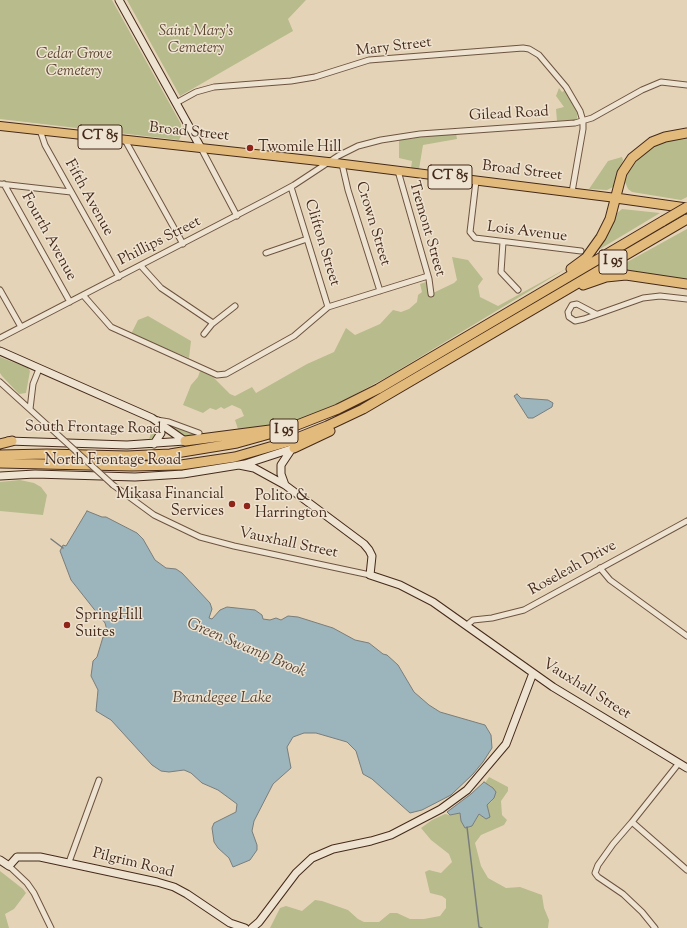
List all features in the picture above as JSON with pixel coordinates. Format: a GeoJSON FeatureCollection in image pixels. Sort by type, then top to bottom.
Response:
{"type":"FeatureCollection","features":[{"type":"Feature","properties":{"kind":"highway"},"geometry":{"type":"LineString","coordinates":[[536,296],[555,279],[578,265],[596,246],[610,219],[622,173],[638,152],[652,142],[665,137],[687,133]]}},
{"type":"Feature","properties":{"kind":"highway","name":"Broad Street"},"geometry":{"type":"LineString","coordinates":[[616,198],[686,208]]}},
{"type":"Feature","properties":{"kind":"highway","name":"I 95"},"geometry":{"type":"LineString","coordinates":[[0,455],[47,454],[127,456],[176,453],[237,444],[293,427],[326,415],[362,397],[686,208]]}},
{"type":"Feature","properties":{"kind":"highway","name":"I 95"},"geometry":{"type":"LineString","coordinates":[[0,463],[154,466],[200,463],[242,455],[276,446],[314,432],[354,414],[684,221]]}},
{"type":"Feature","properties":{"kind":"highway"},"geometry":{"type":"LineString","coordinates":[[547,300],[568,293],[595,280],[606,277],[637,276],[687,284]]}},
{"type":"Feature","properties":{"kind":"highway"},"geometry":{"type":"LineString","coordinates":[[294,448],[330,431],[354,414]]}},
{"type":"Feature","properties":{"kind":"highway"},"geometry":{"type":"LineString","coordinates":[[185,441],[293,427]]}},
{"type":"Feature","properties":{"kind":"highway"},"geometry":{"type":"LineString","coordinates":[[0,444],[12,441]]}},
{"type":"Feature","properties":{"kind":"main road","name":"Broad Street"},"geometry":{"type":"LineString","coordinates":[[0,126],[328,162],[616,198]]}},
{"type":"Feature","properties":{"kind":"street"},"geometry":{"type":"LineString","coordinates":[[118,0],[201,148],[236,216]]}},
{"type":"Feature","properties":{"kind":"street","name":"Mary Street"},"geometry":{"type":"LineString","coordinates":[[176,103],[196,92],[214,88],[309,78],[369,60],[523,48],[534,51],[566,87],[580,111],[583,121]]}},
{"type":"Feature","properties":{"kind":"street","name":"Gilead Road"},"geometry":{"type":"LineString","coordinates":[[328,162],[354,148],[381,140],[464,129],[575,123],[602,113],[642,90],[662,82],[687,85]]}},
{"type":"Feature","properties":{"kind":"street"},"geometry":{"type":"LineString","coordinates":[[572,192],[583,121]]}},
{"type":"Feature","properties":{"kind":"street","name":"Fifth Avenue"},"geometry":{"type":"LineString","coordinates":[[40,130],[42,141],[119,277]]}},
{"type":"Feature","properties":{"kind":"street"},"geometry":{"type":"LineString","coordinates":[[125,140],[183,244]]}},
{"type":"Feature","properties":{"kind":"street","name":"Phillips Street"},"geometry":{"type":"LineString","coordinates":[[0,338],[291,187],[328,162]]}},
{"type":"Feature","properties":{"kind":"street","name":"Crown Street"},"geometry":{"type":"LineString","coordinates":[[342,164],[348,190],[380,291]]}},
{"type":"Feature","properties":{"kind":"street","name":"Tremont Street"},"geometry":{"type":"LineString","coordinates":[[398,171],[428,276],[431,294]]}},
{"type":"Feature","properties":{"kind":"street","name":"Lois Avenue"},"geometry":{"type":"LineString","coordinates":[[476,180],[470,232],[472,236],[475,238],[581,252]]}},
{"type":"Feature","properties":{"kind":"street"},"geometry":{"type":"LineString","coordinates":[[2,184],[71,192]]}},
{"type":"Feature","properties":{"kind":"street","name":"Fourth Avenue"},"geometry":{"type":"LineString","coordinates":[[2,184],[70,302]]}},
{"type":"Feature","properties":{"kind":"street","name":"Clifton Street"},"geometry":{"type":"LineString","coordinates":[[291,187],[328,307]]}},
{"type":"Feature","properties":{"kind":"street"},"geometry":{"type":"LineString","coordinates":[[266,253],[307,239]]}},
{"type":"Feature","properties":{"kind":"street"},"geometry":{"type":"LineString","coordinates":[[503,242],[501,272],[518,290]]}},
{"type":"Feature","properties":{"kind":"street"},"geometry":{"type":"LineString","coordinates":[[141,266],[161,288],[213,323]]}},
{"type":"Feature","properties":{"kind":"street"},"geometry":{"type":"LineString","coordinates":[[83,295],[107,323],[118,331],[217,375],[226,374],[294,336],[328,307],[428,276]]}},
{"type":"Feature","properties":{"kind":"street"},"geometry":{"type":"LineString","coordinates":[[0,290],[20,327]]}},
{"type":"Feature","properties":{"kind":"street"},"geometry":{"type":"LineString","coordinates":[[596,314],[577,304],[572,305],[568,312],[569,317],[575,321],[596,314],[643,298],[660,296],[687,299]]}},
{"type":"Feature","properties":{"kind":"street"},"geometry":{"type":"LineString","coordinates":[[204,334],[213,323],[235,306]]}},
{"type":"Feature","properties":{"kind":"street"},"geometry":{"type":"LineString","coordinates":[[0,351],[158,420],[169,422],[199,433]]}},
{"type":"Feature","properties":{"kind":"street"},"geometry":{"type":"LineString","coordinates":[[30,409],[33,384],[39,369]]}},
{"type":"Feature","properties":{"kind":"street","name":"Vauxhall Street"},"geometry":{"type":"LineString","coordinates":[[1,381],[113,485],[137,505],[158,518],[200,537],[234,546],[370,575],[415,592],[467,625],[533,673],[687,768]]}},
{"type":"Feature","properties":{"kind":"street"},"geometry":{"type":"LineString","coordinates":[[158,420],[185,441]]}},
{"type":"Feature","properties":{"kind":"street"},"geometry":{"type":"LineString","coordinates":[[154,444],[161,432],[158,420]]}},
{"type":"Feature","properties":{"kind":"street","name":"South Frontage Road"},"geometry":{"type":"LineString","coordinates":[[0,440],[117,445],[185,441]]}},
{"type":"Feature","properties":{"kind":"street"},"geometry":{"type":"LineString","coordinates":[[285,485],[280,473],[281,465],[283,459],[294,448]]}},
{"type":"Feature","properties":{"kind":"street","name":"North Frontage Road"},"geometry":{"type":"LineString","coordinates":[[0,476],[35,474],[154,477],[206,472],[239,465],[294,448]]}},
{"type":"Feature","properties":{"kind":"street","name":"Vauxhall Street"},"geometry":{"type":"LineString","coordinates":[[239,465],[254,468],[285,485],[367,547],[372,559],[370,575]]}},
{"type":"Feature","properties":{"kind":"street","name":"Roseleah Drive"},"geometry":{"type":"LineString","coordinates":[[467,625],[473,620],[492,618],[524,610],[687,521]]}},
{"type":"Feature","properties":{"kind":"street"},"geometry":{"type":"LineString","coordinates":[[600,568],[610,580],[687,636]]}},
{"type":"Feature","properties":{"kind":"street"},"geometry":{"type":"LineString","coordinates":[[252,928],[259,922],[296,874],[312,858],[332,849],[371,841],[391,835],[441,809],[467,790],[506,744],[533,673]]}},
{"type":"Feature","properties":{"kind":"street"},"geometry":{"type":"LineString","coordinates":[[655,928],[642,912],[623,894],[598,877],[595,873],[613,844],[679,763]]}},
{"type":"Feature","properties":{"kind":"street"},"geometry":{"type":"LineString","coordinates":[[70,862],[99,780]]}},
{"type":"Feature","properties":{"kind":"street"},"geometry":{"type":"LineString","coordinates":[[632,822],[687,870]]}},
{"type":"Feature","properties":{"kind":"street","name":"Pilgrim Road"},"geometry":{"type":"LineString","coordinates":[[9,866],[17,857],[23,856],[70,862],[174,887],[230,923],[246,928]]}},
{"type":"Feature","properties":{"kind":"street"},"geometry":{"type":"LineString","coordinates":[[0,860],[28,883],[51,928]]}},
{"type":"Feature","properties":{"kind":"green space","name":"Cedar Grove Cemetery"},"geometry":{"type":"Polygon","coordinates":[[[0,0],[112,0],[181,124],[181,136],[179,140],[0,119],[0,0]]]}},
{"type":"Feature","properties":{"kind":"green space","name":"Saint Mary's Cemetery"},"geometry":{"type":"Polygon","coordinates":[[[127,0],[306,0],[288,19],[293,31],[180,96],[127,0]]]}},
{"type":"Feature","properties":{"kind":"green space"},"geometry":{"type":"Polygon","coordinates":[[[559,88],[562,92],[566,90],[577,113],[577,119],[557,121],[556,109],[564,107],[556,96],[559,88]]]}},
{"type":"Feature","properties":{"kind":"green space"},"geometry":{"type":"Polygon","coordinates":[[[456,133],[457,139],[423,145],[419,169],[411,168],[412,161],[399,158],[399,140],[456,133]]]}},
{"type":"Feature","properties":{"kind":"green space"},"geometry":{"type":"Polygon","coordinates":[[[687,136],[687,197],[681,200],[632,192],[628,189],[625,182],[627,175],[641,155],[663,141],[687,136]]]}},
{"type":"Feature","properties":{"kind":"green space"},"geometry":{"type":"Polygon","coordinates":[[[622,157],[623,160],[613,187],[607,190],[589,189],[608,161],[622,157]]]}},
{"type":"Feature","properties":{"kind":"green space"},"geometry":{"type":"Polygon","coordinates":[[[622,209],[660,213],[595,252],[616,214],[622,209]]]}},
{"type":"Feature","properties":{"kind":"green space"},"geometry":{"type":"Polygon","coordinates":[[[687,229],[687,282],[606,275],[609,272],[687,229]]]}},
{"type":"Feature","properties":{"kind":"green space"},"geometry":{"type":"Polygon","coordinates":[[[452,257],[468,260],[483,279],[478,286],[480,297],[498,306],[569,267],[387,377],[341,402],[309,416],[281,425],[239,432],[235,420],[244,416],[241,409],[232,405],[224,409],[221,407],[216,410],[210,408],[203,413],[183,405],[191,385],[198,377],[200,371],[213,377],[230,394],[235,396],[252,387],[256,393],[307,364],[334,352],[346,328],[355,335],[380,324],[393,310],[401,312],[409,309],[417,302],[418,295],[422,292],[420,284],[426,282],[433,293],[454,283],[457,280],[452,257]]]}},
{"type":"Feature","properties":{"kind":"green space"},"geometry":{"type":"Polygon","coordinates":[[[148,316],[191,341],[189,358],[131,334],[138,320],[148,316]]]}},
{"type":"Feature","properties":{"kind":"green space"},"geometry":{"type":"Polygon","coordinates":[[[0,357],[28,368],[30,371],[26,393],[19,394],[2,376],[0,373],[0,357]]]}},
{"type":"Feature","properties":{"kind":"green space"},"geometry":{"type":"Polygon","coordinates":[[[153,422],[158,432],[155,439],[148,442],[154,425],[153,422]]]}},
{"type":"Feature","properties":{"kind":"green space"},"geometry":{"type":"Polygon","coordinates":[[[170,424],[201,435],[190,437],[181,434],[168,425],[170,424]]]}},
{"type":"Feature","properties":{"kind":"green space"},"geometry":{"type":"Polygon","coordinates":[[[20,480],[34,483],[41,487],[47,495],[43,515],[0,511],[0,482],[20,480]]]}},
{"type":"Feature","properties":{"kind":"green space"},"geometry":{"type":"Polygon","coordinates":[[[489,777],[508,787],[508,791],[501,801],[502,815],[507,820],[504,825],[481,835],[475,843],[481,866],[488,878],[506,888],[520,887],[542,895],[544,908],[549,920],[548,928],[270,928],[280,908],[286,906],[302,911],[315,900],[348,910],[364,922],[379,922],[390,913],[397,913],[410,919],[424,919],[440,916],[446,908],[446,899],[442,896],[430,893],[425,872],[429,870],[441,873],[452,862],[449,854],[431,840],[421,828],[432,820],[445,814],[450,815],[460,813],[461,821],[465,828],[472,826],[479,814],[486,819],[489,813],[487,805],[492,801],[491,786],[485,783],[489,777]]]}},
{"type":"Feature","properties":{"kind":"green space"},"geometry":{"type":"Polygon","coordinates":[[[0,871],[26,893],[14,909],[5,914],[9,928],[0,928],[0,871]]]}},
{"type":"Feature","properties":{"kind":"water"},"geometry":{"type":"Polygon","coordinates":[[[517,394],[521,398],[548,400],[553,403],[552,407],[533,418],[528,418],[514,396],[517,394]]]}},
{"type":"Feature","properties":{"kind":"water","name":"Brandegee Lake"},"geometry":{"type":"Polygon","coordinates":[[[87,511],[102,517],[106,517],[137,533],[143,539],[155,560],[166,568],[176,569],[182,573],[210,603],[212,609],[209,618],[212,619],[220,610],[227,607],[255,610],[262,615],[263,619],[270,620],[276,618],[281,620],[288,616],[298,617],[333,628],[355,640],[369,643],[383,654],[387,655],[398,665],[414,692],[429,705],[440,712],[485,725],[491,735],[492,748],[473,774],[451,795],[422,810],[410,813],[372,779],[363,774],[356,751],[347,742],[316,733],[304,733],[293,737],[287,747],[291,768],[273,784],[254,821],[252,831],[257,845],[257,850],[250,860],[233,867],[229,858],[214,842],[212,828],[214,823],[236,812],[237,804],[218,790],[202,783],[191,773],[184,770],[169,772],[161,771],[152,765],[111,720],[96,711],[98,690],[91,676],[93,661],[97,657],[103,637],[107,637],[108,634],[105,623],[71,580],[60,551],[63,545],[66,546],[87,511]]]}},
{"type":"Feature","properties":{"kind":"water"},"geometry":{"type":"Polygon","coordinates":[[[484,782],[496,792],[494,798],[487,805],[490,817],[486,819],[479,814],[472,826],[465,828],[461,821],[460,813],[450,815],[447,812],[484,782]]]}},
{"type":"Feature","properties":{"kind":"waterway","name":"Green Swamp Brook"},"geometry":{"type":"LineString","coordinates":[[51,539],[63,548]]}},
{"type":"Feature","properties":{"kind":"waterway","name":"Green Swamp Brook"},"geometry":{"type":"LineString","coordinates":[[467,827],[479,927],[482,928]]}},
{"type":"Feature","properties":{"kind":"place","name":"Twomile Hill"},"geometry":{"type":"Point","coordinates":[250,148]}},
{"type":"Feature","properties":{"kind":"place","name":"Mikasa Financial Services"},"geometry":{"type":"Point","coordinates":[232,504]}},
{"type":"Feature","properties":{"kind":"place","name":"Polito & Harrington"},"geometry":{"type":"Point","coordinates":[247,506]}},
{"type":"Feature","properties":{"kind":"place","name":"SpringHill Suites"},"geometry":{"type":"Point","coordinates":[67,625]}}]}
